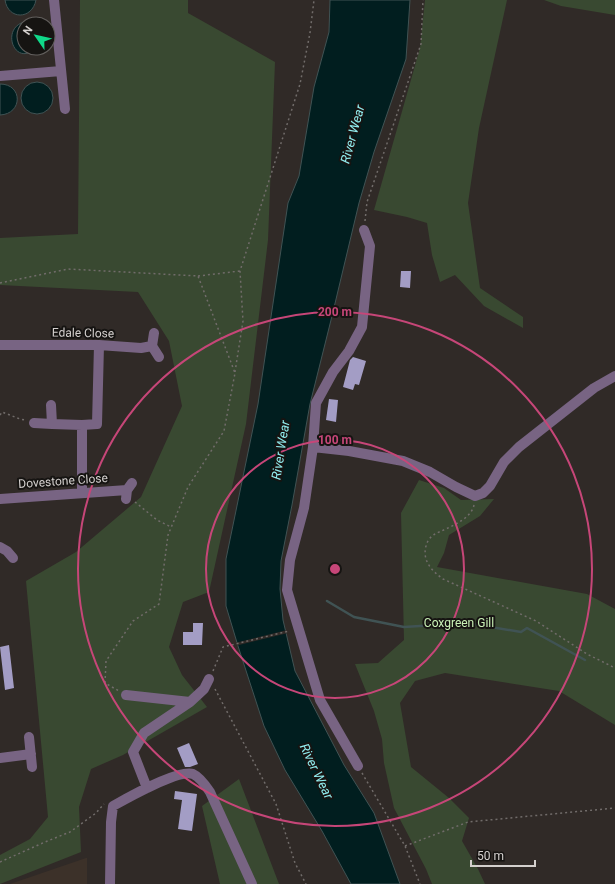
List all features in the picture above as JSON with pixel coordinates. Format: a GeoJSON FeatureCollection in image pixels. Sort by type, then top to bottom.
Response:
{"type":"FeatureCollection","features":[{"type":"Feature","properties":{"kind":"street"},"geometry":{"type":"LineString","coordinates":[[54,0],[56,32],[65,109]]}},
{"type":"Feature","properties":{"kind":"street"},"geometry":{"type":"LineString","coordinates":[[0,76],[61,71]]}},
{"type":"Feature","properties":{"kind":"street"},"geometry":{"type":"LineString","coordinates":[[358,766],[320,700],[287,590],[290,560],[304,508],[313,447],[316,403],[333,372],[350,351],[362,326],[370,246],[364,230]]}},
{"type":"Feature","properties":{"kind":"street"},"geometry":{"type":"LineString","coordinates":[[154,333],[152,346],[158,357]]}},
{"type":"Feature","properties":{"kind":"street","name":"Edale Close"},"geometry":{"type":"LineString","coordinates":[[0,345],[99,345],[141,348],[152,346]]}},
{"type":"Feature","properties":{"kind":"street"},"geometry":{"type":"LineString","coordinates":[[34,423],[82,425],[97,424],[99,345]]}},
{"type":"Feature","properties":{"kind":"street"},"geometry":{"type":"LineString","coordinates":[[313,447],[349,451],[403,461],[430,472],[475,496],[483,493],[490,486],[504,462],[519,447],[594,388],[615,376]]}},
{"type":"Feature","properties":{"kind":"street"},"geometry":{"type":"LineString","coordinates":[[51,405],[52,424]]}},
{"type":"Feature","properties":{"kind":"street"},"geometry":{"type":"LineString","coordinates":[[82,425],[82,493]]}},
{"type":"Feature","properties":{"kind":"street","name":"Dovestone Close"},"geometry":{"type":"LineString","coordinates":[[0,499],[128,491]]}},
{"type":"Feature","properties":{"kind":"street"},"geometry":{"type":"LineString","coordinates":[[0,547],[7,551],[13,558]]}},
{"type":"Feature","properties":{"kind":"street"},"geometry":{"type":"LineString","coordinates":[[147,788],[133,752],[144,733],[190,702],[204,689],[209,679]]}},
{"type":"Feature","properties":{"kind":"street"},"geometry":{"type":"LineString","coordinates":[[126,695],[190,702]]}},
{"type":"Feature","properties":{"kind":"street"},"geometry":{"type":"LineString","coordinates":[[29,737],[32,767]]}},
{"type":"Feature","properties":{"kind":"street"},"geometry":{"type":"LineString","coordinates":[[0,758],[31,754]]}},
{"type":"Feature","properties":{"kind":"street"},"geometry":{"type":"LineString","coordinates":[[110,884],[111,822],[113,806],[147,788],[182,774],[193,774],[204,782],[210,792],[252,884]]}},
{"type":"Feature","properties":{"kind":"path"},"geometry":{"type":"LineString","coordinates":[[126,695],[105,683],[106,661],[133,621],[159,604],[168,535],[171,526],[188,486],[224,431],[244,321],[240,271],[300,84],[310,33],[314,0]]}},
{"type":"Feature","properties":{"kind":"path"},"geometry":{"type":"LineString","coordinates":[[364,230],[367,202],[421,44],[423,0]]}},
{"type":"Feature","properties":{"kind":"path"},"geometry":{"type":"LineString","coordinates":[[0,283],[68,270],[198,276],[240,271]]}},
{"type":"Feature","properties":{"kind":"path"},"geometry":{"type":"LineString","coordinates":[[198,276],[235,373]]}},
{"type":"Feature","properties":{"kind":"path"},"geometry":{"type":"LineString","coordinates":[[0,415],[2,412],[20,419],[31,420],[34,423]]}},
{"type":"Feature","properties":{"kind":"path"},"geometry":{"type":"LineString","coordinates":[[128,491],[133,500],[157,520],[171,526]]}},
{"type":"Feature","properties":{"kind":"path"},"geometry":{"type":"LineString","coordinates":[[475,496],[474,507],[471,512],[452,527],[434,535],[427,543],[424,553],[426,562],[436,574],[443,579],[536,621],[587,654],[615,668]]}},
{"type":"Feature","properties":{"kind":"path"},"geometry":{"type":"LineString","coordinates":[[294,630],[223,647],[209,679],[276,804],[295,863],[306,884]]}},
{"type":"Feature","properties":{"kind":"path"},"geometry":{"type":"LineString","coordinates":[[358,766],[405,846],[420,884]]}},
{"type":"Feature","properties":{"kind":"path"},"geometry":{"type":"LineString","coordinates":[[0,862],[70,832],[96,813],[106,801],[113,806]]}},
{"type":"Feature","properties":{"kind":"path"},"geometry":{"type":"LineString","coordinates":[[405,846],[468,822],[615,808]]}},
{"type":"Feature","properties":{"kind":"shaded area"},"geometry":{"type":"Polygon","coordinates":[[[86,858],[87,884],[10,884],[86,858]]]}},
{"type":"Feature","properties":{"kind":"green space"},"geometry":{"type":"Polygon","coordinates":[[[80,0],[188,0],[188,13],[275,62],[268,240],[246,424],[209,592],[183,602],[169,647],[182,675],[207,707],[123,755],[91,769],[79,807],[81,852],[0,884],[0,855],[30,839],[48,817],[26,581],[76,552],[141,497],[182,406],[169,341],[138,292],[0,285],[0,238],[78,234],[80,0]]]}},
{"type":"Feature","properties":{"kind":"green space"},"geometry":{"type":"Polygon","coordinates":[[[425,0],[507,0],[479,128],[468,203],[480,288],[523,317],[523,328],[484,306],[455,275],[440,282],[432,255],[427,223],[374,210],[420,48],[425,0]]]}},
{"type":"Feature","properties":{"kind":"green space"},"geometry":{"type":"Polygon","coordinates":[[[544,0],[615,0],[615,15],[561,6],[544,0]]]}},
{"type":"Feature","properties":{"kind":"green space","name":"Coxgreen Gill"},"geometry":{"type":"Polygon","coordinates":[[[419,480],[444,488],[461,500],[494,499],[480,516],[449,535],[444,553],[437,567],[587,594],[615,609],[615,725],[559,691],[445,673],[415,681],[400,703],[411,767],[449,798],[469,818],[462,841],[485,884],[432,884],[426,869],[394,808],[384,763],[382,739],[374,711],[355,664],[378,663],[404,640],[401,513],[419,480]]]}},
{"type":"Feature","properties":{"kind":"green space"},"geometry":{"type":"Polygon","coordinates":[[[239,779],[279,884],[220,884],[202,806],[239,779]]]}},
{"type":"Feature","properties":{"kind":"water"},"geometry":{"type":"Polygon","coordinates":[[[5,0],[36,0],[34,7],[30,11],[20,15],[15,14],[7,7],[5,0]]]}},
{"type":"Feature","properties":{"kind":"water","name":"River Wear"},"geometry":{"type":"Polygon","coordinates":[[[330,0],[410,0],[406,59],[374,152],[359,203],[310,404],[281,561],[280,589],[283,620],[295,671],[344,765],[374,813],[400,884],[351,884],[322,831],[285,770],[264,726],[226,606],[226,559],[258,404],[288,203],[299,176],[314,87],[329,32],[330,0]]]}},
{"type":"Feature","properties":{"kind":"water"},"geometry":{"type":"Polygon","coordinates":[[[16,28],[16,49],[13,45],[13,32],[16,28]]]}},
{"type":"Feature","properties":{"kind":"water"},"geometry":{"type":"Polygon","coordinates":[[[37,82],[48,87],[53,98],[48,109],[37,114],[26,109],[21,98],[26,87],[37,82]]]}},
{"type":"Feature","properties":{"kind":"water"},"geometry":{"type":"Polygon","coordinates":[[[0,84],[8,85],[13,89],[17,99],[13,110],[0,115],[0,84]]]}},
{"type":"Feature","properties":{"kind":"pier"},"geometry":{"type":"Polygon","coordinates":[[[287,630],[288,633],[235,646],[235,643],[287,630]]]}},
{"type":"Feature","properties":{"kind":"building"},"geometry":{"type":"Polygon","coordinates":[[[401,271],[411,271],[410,288],[400,287],[401,271]]]}},
{"type":"Feature","properties":{"kind":"building"},"geometry":{"type":"Polygon","coordinates":[[[353,357],[366,361],[359,385],[355,384],[353,390],[343,387],[350,360],[353,357]]]}},
{"type":"Feature","properties":{"kind":"building"},"geometry":{"type":"Polygon","coordinates":[[[329,399],[338,400],[336,422],[326,420],[329,399]]]}},
{"type":"Feature","properties":{"kind":"building"},"geometry":{"type":"Polygon","coordinates":[[[193,623],[203,623],[202,645],[183,645],[183,632],[193,632],[193,623]]]}},
{"type":"Feature","properties":{"kind":"building"},"geometry":{"type":"Polygon","coordinates":[[[9,645],[14,688],[5,690],[0,647],[9,645]]]}},
{"type":"Feature","properties":{"kind":"building"},"geometry":{"type":"Polygon","coordinates":[[[189,743],[198,764],[185,767],[177,748],[189,743]]]}},
{"type":"Feature","properties":{"kind":"building"},"geometry":{"type":"Polygon","coordinates":[[[175,791],[197,794],[192,831],[178,829],[182,800],[174,799],[175,791]]]}},
{"type":"Feature","properties":{"kind":"waterway","name":"Coxgreen Gill"},"geometry":{"type":"LineString","coordinates":[[327,601],[354,617],[404,627],[467,623],[521,632],[527,628],[585,660]]}}]}
